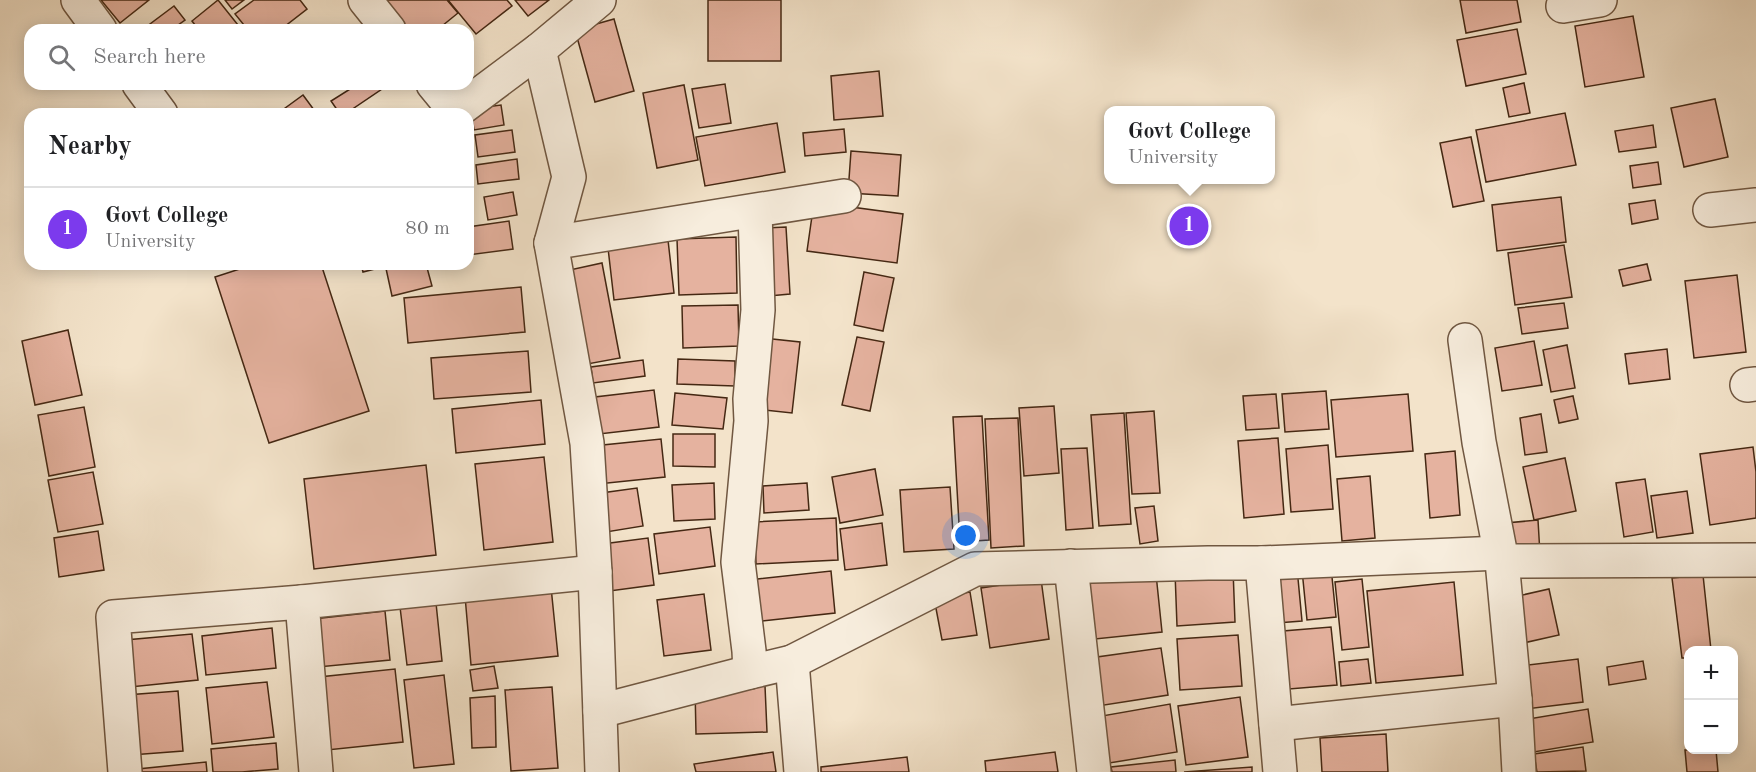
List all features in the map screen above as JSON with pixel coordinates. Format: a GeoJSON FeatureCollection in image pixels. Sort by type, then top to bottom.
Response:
{"type":"FeatureCollection","features":[{"type":"Feature","properties":{"kind":"street"},"geometry":{"type":"LineString","coordinates":[[78,0],[96,24]]}},
{"type":"Feature","properties":{"kind":"street"},"geometry":{"type":"LineString","coordinates":[[365,0],[384,24]]}},
{"type":"Feature","properties":{"kind":"street"},"geometry":{"type":"LineString","coordinates":[[460,108],[539,50],[599,0]]}},
{"type":"Feature","properties":{"kind":"street"},"geometry":{"type":"LineString","coordinates":[[1563,6],[1600,0]]}},
{"type":"Feature","properties":{"kind":"street"},"geometry":{"type":"LineString","coordinates":[[539,50],[569,177],[551,243],[587,443],[595,572],[602,772]]}},
{"type":"Feature","properties":{"kind":"street"},"geometry":{"type":"LineString","coordinates":[[143,90],[157,108]]}},
{"type":"Feature","properties":{"kind":"street"},"geometry":{"type":"LineString","coordinates":[[437,90],[450,108]]}},
{"type":"Feature","properties":{"kind":"street"},"geometry":{"type":"LineString","coordinates":[[551,243],[844,196]]}},
{"type":"Feature","properties":{"kind":"street"},"geometry":{"type":"LineString","coordinates":[[1710,210],[1756,205]]}},
{"type":"Feature","properties":{"kind":"street"},"geometry":{"type":"LineString","coordinates":[[750,672],[738,562],[751,421],[750,399],[758,310],[755,211]]}},
{"type":"Feature","properties":{"kind":"street"},"geometry":{"type":"LineString","coordinates":[[1465,340],[1479,442],[1501,557],[1515,699],[1519,772]]}},
{"type":"Feature","properties":{"kind":"street"},"geometry":{"type":"LineString","coordinates":[[600,711],[792,662],[975,569],[1501,557],[1756,560]]}},
{"type":"Feature","properties":{"kind":"street"},"geometry":{"type":"LineString","coordinates":[[1262,563],[1280,772]]}},
{"type":"Feature","properties":{"kind":"street"},"geometry":{"type":"LineString","coordinates":[[1071,566],[1094,772]]}},
{"type":"Feature","properties":{"kind":"street"},"geometry":{"type":"LineString","coordinates":[[125,772],[113,617],[302,602],[595,572]]}},
{"type":"Feature","properties":{"kind":"street"},"geometry":{"type":"LineString","coordinates":[[302,602],[316,772]]}},
{"type":"Feature","properties":{"kind":"street"},"geometry":{"type":"LineString","coordinates":[[792,662],[801,772]]}},
{"type":"Feature","properties":{"kind":"street"},"geometry":{"type":"LineString","coordinates":[[1276,724],[1515,699]]}},
{"type":"Feature","properties":{"kind":"building"},"geometry":{"type":"Polygon","coordinates":[[[101,0],[149,0],[120,23],[101,0]]]}},
{"type":"Feature","properties":{"kind":"building"},"geometry":{"type":"Polygon","coordinates":[[[218,0],[237,24],[194,24],[192,21],[218,0]]]}},
{"type":"Feature","properties":{"kind":"building"},"geometry":{"type":"Polygon","coordinates":[[[225,0],[244,0],[232,9],[225,0]]]}},
{"type":"Feature","properties":{"kind":"building"},"geometry":{"type":"Polygon","coordinates":[[[254,0],[300,0],[307,9],[288,24],[243,24],[235,14],[254,0]]]}},
{"type":"Feature","properties":{"kind":"building"},"geometry":{"type":"Polygon","coordinates":[[[376,0],[447,0],[458,13],[444,24],[395,24],[376,0]]]}},
{"type":"Feature","properties":{"kind":"building"},"geometry":{"type":"Polygon","coordinates":[[[448,0],[507,0],[512,6],[476,34],[474,24],[468,24],[448,0]]]}},
{"type":"Feature","properties":{"kind":"building"},"geometry":{"type":"Polygon","coordinates":[[[515,0],[549,0],[528,16],[515,0]]]}},
{"type":"Feature","properties":{"kind":"building"},"geometry":{"type":"Polygon","coordinates":[[[708,0],[781,0],[781,61],[708,61],[708,0]]]}},
{"type":"Feature","properties":{"kind":"building"},"geometry":{"type":"Polygon","coordinates":[[[1460,0],[1517,0],[1521,22],[1466,33],[1460,0]]]}},
{"type":"Feature","properties":{"kind":"building"},"geometry":{"type":"Polygon","coordinates":[[[174,6],[185,20],[179,24],[150,24],[174,6]]]}},
{"type":"Feature","properties":{"kind":"building"},"geometry":{"type":"Polygon","coordinates":[[[1633,16],[1644,77],[1585,87],[1575,26],[1633,16]]]}},
{"type":"Feature","properties":{"kind":"building"},"geometry":{"type":"Polygon","coordinates":[[[614,19],[634,91],[595,102],[575,30],[614,19]]]}},
{"type":"Feature","properties":{"kind":"building"},"geometry":{"type":"Polygon","coordinates":[[[1517,29],[1526,74],[1466,86],[1457,40],[1517,29]]]}},
{"type":"Feature","properties":{"kind":"building"},"geometry":{"type":"Polygon","coordinates":[[[879,71],[883,116],[834,120],[831,76],[879,71]]]}},
{"type":"Feature","properties":{"kind":"building"},"geometry":{"type":"Polygon","coordinates":[[[1524,83],[1530,113],[1509,117],[1503,88],[1524,83]]]}},
{"type":"Feature","properties":{"kind":"building"},"geometry":{"type":"Polygon","coordinates":[[[725,84],[731,123],[699,128],[692,89],[725,84]]]}},
{"type":"Feature","properties":{"kind":"building"},"geometry":{"type":"Polygon","coordinates":[[[684,85],[698,160],[657,168],[643,93],[684,85]]]}},
{"type":"Feature","properties":{"kind":"building"},"geometry":{"type":"Polygon","coordinates":[[[348,90],[381,90],[354,108],[336,108],[331,101],[348,90]]]}},
{"type":"Feature","properties":{"kind":"building"},"geometry":{"type":"Polygon","coordinates":[[[303,95],[313,108],[285,108],[303,95]]]}},
{"type":"Feature","properties":{"kind":"building"},"geometry":{"type":"Polygon","coordinates":[[[1715,99],[1728,157],[1684,167],[1671,108],[1715,99]]]}},
{"type":"Feature","properties":{"kind":"building"},"geometry":{"type":"Polygon","coordinates":[[[501,105],[504,125],[474,130],[474,109],[501,105]]]}},
{"type":"Feature","properties":{"kind":"building"},"geometry":{"type":"Polygon","coordinates":[[[1565,113],[1576,165],[1486,182],[1476,130],[1565,113]]]}},
{"type":"Feature","properties":{"kind":"building"},"geometry":{"type":"Polygon","coordinates":[[[777,123],[785,172],[705,186],[696,137],[777,123]]]}},
{"type":"Feature","properties":{"kind":"building"},"geometry":{"type":"Polygon","coordinates":[[[1653,125],[1656,147],[1619,152],[1615,131],[1653,125]]]}},
{"type":"Feature","properties":{"kind":"building"},"geometry":{"type":"Polygon","coordinates":[[[844,129],[846,152],[805,156],[803,133],[844,129]]]}},
{"type":"Feature","properties":{"kind":"building"},"geometry":{"type":"Polygon","coordinates":[[[512,130],[515,152],[478,157],[475,135],[512,130]]]}},
{"type":"Feature","properties":{"kind":"building"},"geometry":{"type":"Polygon","coordinates":[[[1471,137],[1484,201],[1453,207],[1440,143],[1471,137]]]}},
{"type":"Feature","properties":{"kind":"building"},"geometry":{"type":"Polygon","coordinates":[[[851,151],[901,155],[898,196],[848,193],[851,151]]]}},
{"type":"Feature","properties":{"kind":"building"},"geometry":{"type":"Polygon","coordinates":[[[517,159],[519,179],[478,184],[476,165],[517,159]]]}},
{"type":"Feature","properties":{"kind":"building"},"geometry":{"type":"Polygon","coordinates":[[[1658,162],[1661,184],[1633,188],[1630,166],[1658,162]]]}},
{"type":"Feature","properties":{"kind":"building"},"geometry":{"type":"Polygon","coordinates":[[[513,192],[517,215],[488,220],[484,197],[513,192]]]}},
{"type":"Feature","properties":{"kind":"building"},"geometry":{"type":"Polygon","coordinates":[[[1561,197],[1566,242],[1497,251],[1492,205],[1561,197]]]}},
{"type":"Feature","properties":{"kind":"building"},"geometry":{"type":"Polygon","coordinates":[[[1655,200],[1658,219],[1632,224],[1629,204],[1655,200]]]}},
{"type":"Feature","properties":{"kind":"building"},"geometry":{"type":"Polygon","coordinates":[[[814,202],[903,214],[897,263],[807,251],[814,202]]]}},
{"type":"Feature","properties":{"kind":"building"},"geometry":{"type":"Polygon","coordinates":[[[509,221],[513,249],[474,254],[474,226],[509,221]]]}},
{"type":"Feature","properties":{"kind":"building"},"geometry":{"type":"Polygon","coordinates":[[[786,227],[790,294],[769,296],[765,228],[786,227]]]}},
{"type":"Feature","properties":{"kind":"building"},"geometry":{"type":"Polygon","coordinates":[[[736,237],[737,293],[679,295],[677,239],[736,237]]]}},
{"type":"Feature","properties":{"kind":"building"},"geometry":{"type":"Polygon","coordinates":[[[668,240],[674,293],[614,300],[608,248],[668,240]]]}},
{"type":"Feature","properties":{"kind":"building"},"geometry":{"type":"Polygon","coordinates":[[[1564,245],[1572,297],[1515,305],[1508,253],[1564,245]]]}},
{"type":"Feature","properties":{"kind":"building"},"geometry":{"type":"Polygon","coordinates":[[[602,263],[620,358],[582,365],[565,271],[602,263]]]}},
{"type":"Feature","properties":{"kind":"building"},"geometry":{"type":"Polygon","coordinates":[[[1647,264],[1651,280],[1623,286],[1619,270],[1647,264]]]}},
{"type":"Feature","properties":{"kind":"building"},"geometry":{"type":"Polygon","coordinates":[[[237,270],[323,270],[369,411],[269,443],[215,277],[237,270]]]}},
{"type":"Feature","properties":{"kind":"building"},"geometry":{"type":"Polygon","coordinates":[[[386,270],[428,270],[432,286],[392,296],[386,270]]]}},
{"type":"Feature","properties":{"kind":"building"},"geometry":{"type":"Polygon","coordinates":[[[864,272],[894,278],[883,331],[854,325],[864,272]]]}},
{"type":"Feature","properties":{"kind":"building"},"geometry":{"type":"Polygon","coordinates":[[[1737,275],[1746,352],[1694,358],[1685,281],[1737,275]]]}},
{"type":"Feature","properties":{"kind":"building"},"geometry":{"type":"Polygon","coordinates":[[[521,287],[525,332],[408,343],[404,298],[521,287]]]}},
{"type":"Feature","properties":{"kind":"building"},"geometry":{"type":"Polygon","coordinates":[[[1564,303],[1568,328],[1522,334],[1518,308],[1564,303]]]}},
{"type":"Feature","properties":{"kind":"building"},"geometry":{"type":"Polygon","coordinates":[[[738,305],[739,346],[683,348],[682,306],[738,305]]]}},
{"type":"Feature","properties":{"kind":"building"},"geometry":{"type":"Polygon","coordinates":[[[68,330],[82,395],[35,405],[22,341],[68,330]]]}},
{"type":"Feature","properties":{"kind":"building"},"geometry":{"type":"Polygon","coordinates":[[[857,337],[884,342],[870,411],[842,405],[857,337]]]}},
{"type":"Feature","properties":{"kind":"building"},"geometry":{"type":"Polygon","coordinates":[[[763,338],[800,342],[792,413],[755,409],[763,338]]]}},
{"type":"Feature","properties":{"kind":"building"},"geometry":{"type":"Polygon","coordinates":[[[1534,341],[1542,385],[1502,391],[1495,348],[1534,341]]]}},
{"type":"Feature","properties":{"kind":"building"},"geometry":{"type":"Polygon","coordinates":[[[1567,345],[1575,388],[1551,392],[1543,350],[1567,345]]]}},
{"type":"Feature","properties":{"kind":"building"},"geometry":{"type":"Polygon","coordinates":[[[1667,349],[1670,379],[1629,384],[1625,354],[1667,349]]]}},
{"type":"Feature","properties":{"kind":"building"},"geometry":{"type":"Polygon","coordinates":[[[528,351],[531,392],[434,399],[431,358],[528,351]]]}},
{"type":"Feature","properties":{"kind":"building"},"geometry":{"type":"Polygon","coordinates":[[[678,359],[735,361],[735,386],[677,384],[678,359]]]}},
{"type":"Feature","properties":{"kind":"building"},"geometry":{"type":"Polygon","coordinates":[[[643,360],[645,376],[593,383],[591,367],[643,360]]]}},
{"type":"Feature","properties":{"kind":"building"},"geometry":{"type":"Polygon","coordinates":[[[654,390],[659,427],[599,434],[595,397],[654,390]]]}},
{"type":"Feature","properties":{"kind":"building"},"geometry":{"type":"Polygon","coordinates":[[[1326,391],[1329,429],[1285,432],[1282,394],[1326,391]]]}},
{"type":"Feature","properties":{"kind":"building"},"geometry":{"type":"Polygon","coordinates":[[[675,393],[727,398],[723,429],[672,425],[675,393]]]}},
{"type":"Feature","properties":{"kind":"building"},"geometry":{"type":"Polygon","coordinates":[[[1276,394],[1279,428],[1246,430],[1243,396],[1276,394]]]}},
{"type":"Feature","properties":{"kind":"building"},"geometry":{"type":"Polygon","coordinates":[[[1408,394],[1413,451],[1336,457],[1331,400],[1408,394]]]}},
{"type":"Feature","properties":{"kind":"building"},"geometry":{"type":"Polygon","coordinates":[[[1573,396],[1578,419],[1559,423],[1554,400],[1573,396]]]}},
{"type":"Feature","properties":{"kind":"building"},"geometry":{"type":"Polygon","coordinates":[[[541,400],[545,444],[456,453],[452,409],[541,400]]]}},
{"type":"Feature","properties":{"kind":"building"},"geometry":{"type":"Polygon","coordinates":[[[1054,406],[1059,473],[1024,476],[1019,408],[1054,406]]]}},
{"type":"Feature","properties":{"kind":"building"},"geometry":{"type":"Polygon","coordinates":[[[84,407],[95,467],[49,476],[38,415],[84,407]]]}},
{"type":"Feature","properties":{"kind":"building"},"geometry":{"type":"Polygon","coordinates":[[[1154,411],[1160,493],[1132,494],[1126,413],[1154,411]]]}},
{"type":"Feature","properties":{"kind":"building"},"geometry":{"type":"Polygon","coordinates":[[[1124,413],[1131,524],[1099,526],[1091,415],[1124,413]]]}},
{"type":"Feature","properties":{"kind":"building"},"geometry":{"type":"Polygon","coordinates":[[[1541,414],[1547,452],[1525,455],[1520,418],[1541,414]]]}},
{"type":"Feature","properties":{"kind":"building"},"geometry":{"type":"Polygon","coordinates":[[[982,416],[989,540],[960,542],[953,417],[982,416]]]}},
{"type":"Feature","properties":{"kind":"building"},"geometry":{"type":"Polygon","coordinates":[[[1018,418],[1024,546],[991,548],[985,419],[1018,418]]]}},
{"type":"Feature","properties":{"kind":"building"},"geometry":{"type":"Polygon","coordinates":[[[673,434],[715,434],[715,467],[673,466],[673,434]]]}},
{"type":"Feature","properties":{"kind":"building"},"geometry":{"type":"Polygon","coordinates":[[[1278,438],[1284,514],[1244,518],[1238,441],[1278,438]]]}},
{"type":"Feature","properties":{"kind":"building"},"geometry":{"type":"Polygon","coordinates":[[[661,439],[665,477],[598,484],[593,446],[661,439]]]}},
{"type":"Feature","properties":{"kind":"building"},"geometry":{"type":"Polygon","coordinates":[[[1328,445],[1333,509],[1291,512],[1286,449],[1328,445]]]}},
{"type":"Feature","properties":{"kind":"building"},"geometry":{"type":"Polygon","coordinates":[[[1753,447],[1756,472],[1756,518],[1710,525],[1700,454],[1753,447]]]}},
{"type":"Feature","properties":{"kind":"building"},"geometry":{"type":"Polygon","coordinates":[[[1087,448],[1093,528],[1066,530],[1061,449],[1087,448]]]}},
{"type":"Feature","properties":{"kind":"building"},"geometry":{"type":"Polygon","coordinates":[[[1455,451],[1460,515],[1430,518],[1425,454],[1455,451]]]}},
{"type":"Feature","properties":{"kind":"building"},"geometry":{"type":"Polygon","coordinates":[[[544,457],[553,542],[484,550],[475,464],[544,457]]]}},
{"type":"Feature","properties":{"kind":"building"},"geometry":{"type":"Polygon","coordinates":[[[1565,458],[1576,511],[1534,520],[1523,467],[1565,458]]]}},
{"type":"Feature","properties":{"kind":"building"},"geometry":{"type":"Polygon","coordinates":[[[426,465],[436,555],[314,569],[304,479],[426,465]]]}},
{"type":"Feature","properties":{"kind":"building"},"geometry":{"type":"Polygon","coordinates":[[[875,469],[883,515],[840,523],[832,477],[875,469]]]}},
{"type":"Feature","properties":{"kind":"building"},"geometry":{"type":"Polygon","coordinates":[[[93,472],[103,524],[58,532],[48,480],[93,472]]]}},
{"type":"Feature","properties":{"kind":"building"},"geometry":{"type":"Polygon","coordinates":[[[1370,476],[1375,538],[1342,541],[1337,479],[1370,476]]]}},
{"type":"Feature","properties":{"kind":"building"},"geometry":{"type":"Polygon","coordinates":[[[1645,479],[1653,532],[1624,537],[1616,483],[1645,479]]]}},
{"type":"Feature","properties":{"kind":"building"},"geometry":{"type":"Polygon","coordinates":[[[714,483],[715,519],[674,521],[672,485],[714,483]]]}},
{"type":"Feature","properties":{"kind":"building"},"geometry":{"type":"Polygon","coordinates":[[[807,483],[809,510],[764,513],[763,486],[807,483]]]}},
{"type":"Feature","properties":{"kind":"building"},"geometry":{"type":"Polygon","coordinates":[[[950,487],[954,549],[904,552],[900,490],[950,487]]]}},
{"type":"Feature","properties":{"kind":"building"},"geometry":{"type":"Polygon","coordinates":[[[637,488],[643,526],[600,533],[594,494],[637,488]]]}},
{"type":"Feature","properties":{"kind":"building"},"geometry":{"type":"Polygon","coordinates":[[[1687,491],[1693,533],[1657,538],[1651,496],[1687,491]]]}},
{"type":"Feature","properties":{"kind":"building"},"geometry":{"type":"Polygon","coordinates":[[[1154,506],[1158,541],[1140,544],[1135,508],[1154,506]]]}},
{"type":"Feature","properties":{"kind":"building"},"geometry":{"type":"Polygon","coordinates":[[[836,518],[838,560],[756,564],[754,522],[836,518]]]}},
{"type":"Feature","properties":{"kind":"building"},"geometry":{"type":"Polygon","coordinates":[[[1538,520],[1540,554],[1509,556],[1506,523],[1538,520]]]}},
{"type":"Feature","properties":{"kind":"building"},"geometry":{"type":"Polygon","coordinates":[[[882,523],[887,565],[845,570],[840,529],[882,523]]]}},
{"type":"Feature","properties":{"kind":"building"},"geometry":{"type":"Polygon","coordinates":[[[710,527],[715,566],[659,574],[654,534],[710,527]]]}},
{"type":"Feature","properties":{"kind":"building"},"geometry":{"type":"Polygon","coordinates":[[[98,531],[104,570],[59,577],[54,538],[98,531]]]}},
{"type":"Feature","properties":{"kind":"building"},"geometry":{"type":"Polygon","coordinates":[[[648,538],[654,585],[602,592],[595,545],[648,538]]]}},
{"type":"Feature","properties":{"kind":"building"},"geometry":{"type":"Polygon","coordinates":[[[1331,567],[1336,617],[1307,620],[1302,570],[1331,567]]]}},
{"type":"Feature","properties":{"kind":"building"},"geometry":{"type":"Polygon","coordinates":[[[1297,568],[1302,621],[1277,623],[1272,570],[1297,568]]]}},
{"type":"Feature","properties":{"kind":"building"},"geometry":{"type":"Polygon","coordinates":[[[1233,569],[1235,622],[1177,626],[1175,572],[1233,569]]]}},
{"type":"Feature","properties":{"kind":"building"},"geometry":{"type":"Polygon","coordinates":[[[831,571],[835,613],[754,622],[749,580],[831,571]]]}},
{"type":"Feature","properties":{"kind":"building"},"geometry":{"type":"Polygon","coordinates":[[[1156,574],[1162,632],[1095,639],[1089,581],[1156,574]]]}},
{"type":"Feature","properties":{"kind":"building"},"geometry":{"type":"Polygon","coordinates":[[[1703,575],[1711,646],[1684,646],[1684,658],[1682,658],[1672,578],[1703,575]]]}},
{"type":"Feature","properties":{"kind":"building"},"geometry":{"type":"Polygon","coordinates":[[[1041,579],[1049,639],[990,648],[981,588],[1041,579]]]}},
{"type":"Feature","properties":{"kind":"building"},"geometry":{"type":"Polygon","coordinates":[[[1362,579],[1369,647],[1342,650],[1335,582],[1362,579]]]}},
{"type":"Feature","properties":{"kind":"building"},"geometry":{"type":"Polygon","coordinates":[[[1454,582],[1463,675],[1376,683],[1367,591],[1454,582]]]}},
{"type":"Feature","properties":{"kind":"building"},"geometry":{"type":"Polygon","coordinates":[[[551,587],[558,656],[471,665],[465,596],[551,587]]]}},
{"type":"Feature","properties":{"kind":"building"},"geometry":{"type":"Polygon","coordinates":[[[1549,589],[1559,635],[1519,644],[1509,598],[1549,589]]]}},
{"type":"Feature","properties":{"kind":"building"},"geometry":{"type":"Polygon","coordinates":[[[970,592],[977,635],[942,640],[934,598],[970,592]]]}},
{"type":"Feature","properties":{"kind":"building"},"geometry":{"type":"Polygon","coordinates":[[[704,594],[711,650],[664,656],[657,600],[704,594]]]}},
{"type":"Feature","properties":{"kind":"building"},"geometry":{"type":"Polygon","coordinates":[[[436,603],[442,661],[407,665],[400,607],[436,603]]]}},
{"type":"Feature","properties":{"kind":"building"},"geometry":{"type":"Polygon","coordinates":[[[385,611],[390,660],[318,667],[313,619],[385,611]]]}},
{"type":"Feature","properties":{"kind":"building"},"geometry":{"type":"Polygon","coordinates":[[[1331,627],[1337,685],[1289,689],[1283,631],[1331,627]]]}},
{"type":"Feature","properties":{"kind":"building"},"geometry":{"type":"Polygon","coordinates":[[[272,628],[276,668],[206,675],[202,636],[272,628]]]}},
{"type":"Feature","properties":{"kind":"building"},"geometry":{"type":"Polygon","coordinates":[[[192,634],[198,680],[130,687],[125,640],[192,634]]]}},
{"type":"Feature","properties":{"kind":"building"},"geometry":{"type":"Polygon","coordinates":[[[1238,635],[1242,686],[1180,690],[1177,639],[1238,635]]]}},
{"type":"Feature","properties":{"kind":"building"},"geometry":{"type":"Polygon","coordinates":[[[1161,648],[1168,695],[1098,706],[1090,658],[1161,648]]]}},
{"type":"Feature","properties":{"kind":"building"},"geometry":{"type":"Polygon","coordinates":[[[1368,659],[1371,683],[1341,686],[1339,662],[1368,659]]]}},
{"type":"Feature","properties":{"kind":"building"},"geometry":{"type":"Polygon","coordinates":[[[1578,659],[1583,702],[1526,709],[1520,666],[1578,659]]]}},
{"type":"Feature","properties":{"kind":"building"},"geometry":{"type":"Polygon","coordinates":[[[1643,661],[1646,679],[1609,685],[1607,667],[1643,661]]]}},
{"type":"Feature","properties":{"kind":"building"},"geometry":{"type":"Polygon","coordinates":[[[494,666],[498,688],[473,691],[470,670],[494,666]]]}},
{"type":"Feature","properties":{"kind":"building"},"geometry":{"type":"Polygon","coordinates":[[[395,669],[403,742],[327,750],[319,677],[395,669]]]}},
{"type":"Feature","properties":{"kind":"building"},"geometry":{"type":"Polygon","coordinates":[[[444,675],[454,764],[414,768],[404,680],[444,675]]]}},
{"type":"Feature","properties":{"kind":"building"},"geometry":{"type":"Polygon","coordinates":[[[267,682],[274,737],[212,744],[206,688],[267,682]]]}},
{"type":"Feature","properties":{"kind":"building"},"geometry":{"type":"Polygon","coordinates":[[[765,686],[767,732],[696,734],[695,688],[765,686]]]}},
{"type":"Feature","properties":{"kind":"building"},"geometry":{"type":"Polygon","coordinates":[[[552,687],[558,768],[511,771],[505,690],[552,687]]]}},
{"type":"Feature","properties":{"kind":"building"},"geometry":{"type":"Polygon","coordinates":[[[178,691],[183,751],[131,755],[126,695],[178,691]]]}},
{"type":"Feature","properties":{"kind":"building"},"geometry":{"type":"Polygon","coordinates":[[[495,696],[496,747],[472,748],[470,698],[495,696]]]}},
{"type":"Feature","properties":{"kind":"building"},"geometry":{"type":"Polygon","coordinates":[[[1240,697],[1248,757],[1186,765],[1178,706],[1240,697]]]}},
{"type":"Feature","properties":{"kind":"building"},"geometry":{"type":"Polygon","coordinates":[[[1170,704],[1177,752],[1103,764],[1096,717],[1170,704]]]}},
{"type":"Feature","properties":{"kind":"building"},"geometry":{"type":"Polygon","coordinates":[[[1588,709],[1593,742],[1528,753],[1523,720],[1588,709]]]}},
{"type":"Feature","properties":{"kind":"building"},"geometry":{"type":"Polygon","coordinates":[[[1386,734],[1388,772],[1322,772],[1320,738],[1386,734]]]}},
{"type":"Feature","properties":{"kind":"building"},"geometry":{"type":"Polygon","coordinates":[[[276,743],[278,769],[213,772],[211,749],[276,743]]]}},
{"type":"Feature","properties":{"kind":"building"},"geometry":{"type":"Polygon","coordinates":[[[1583,747],[1586,771],[1537,772],[1534,754],[1583,747]]]}},
{"type":"Feature","properties":{"kind":"building"},"geometry":{"type":"Polygon","coordinates":[[[773,752],[776,772],[696,772],[694,764],[773,752]]]}},
{"type":"Feature","properties":{"kind":"building"},"geometry":{"type":"Polygon","coordinates":[[[1055,752],[1058,772],[986,772],[985,761],[1055,752]]]}},
{"type":"Feature","properties":{"kind":"building"},"geometry":{"type":"Polygon","coordinates":[[[1685,754],[1716,754],[1718,772],[1687,772],[1685,754]]]}},
{"type":"Feature","properties":{"kind":"building"},"geometry":{"type":"Polygon","coordinates":[[[907,757],[909,772],[821,772],[821,767],[907,757]]]}},
{"type":"Feature","properties":{"kind":"building"},"geometry":{"type":"Polygon","coordinates":[[[1175,760],[1176,772],[1112,772],[1111,767],[1175,760]]]}},
{"type":"Feature","properties":{"kind":"building"},"geometry":{"type":"Polygon","coordinates":[[[206,762],[207,772],[128,772],[128,770],[206,762]]]}},
{"type":"Feature","properties":{"kind":"building"},"geometry":{"type":"Polygon","coordinates":[[[1252,767],[1252,772],[1184,772],[1252,767]]]}},
{"type":"Feature","properties":{"kind":"place","name":"Govt College"},"geometry":{"type":"Point","coordinates":[1189,226]}}]}
